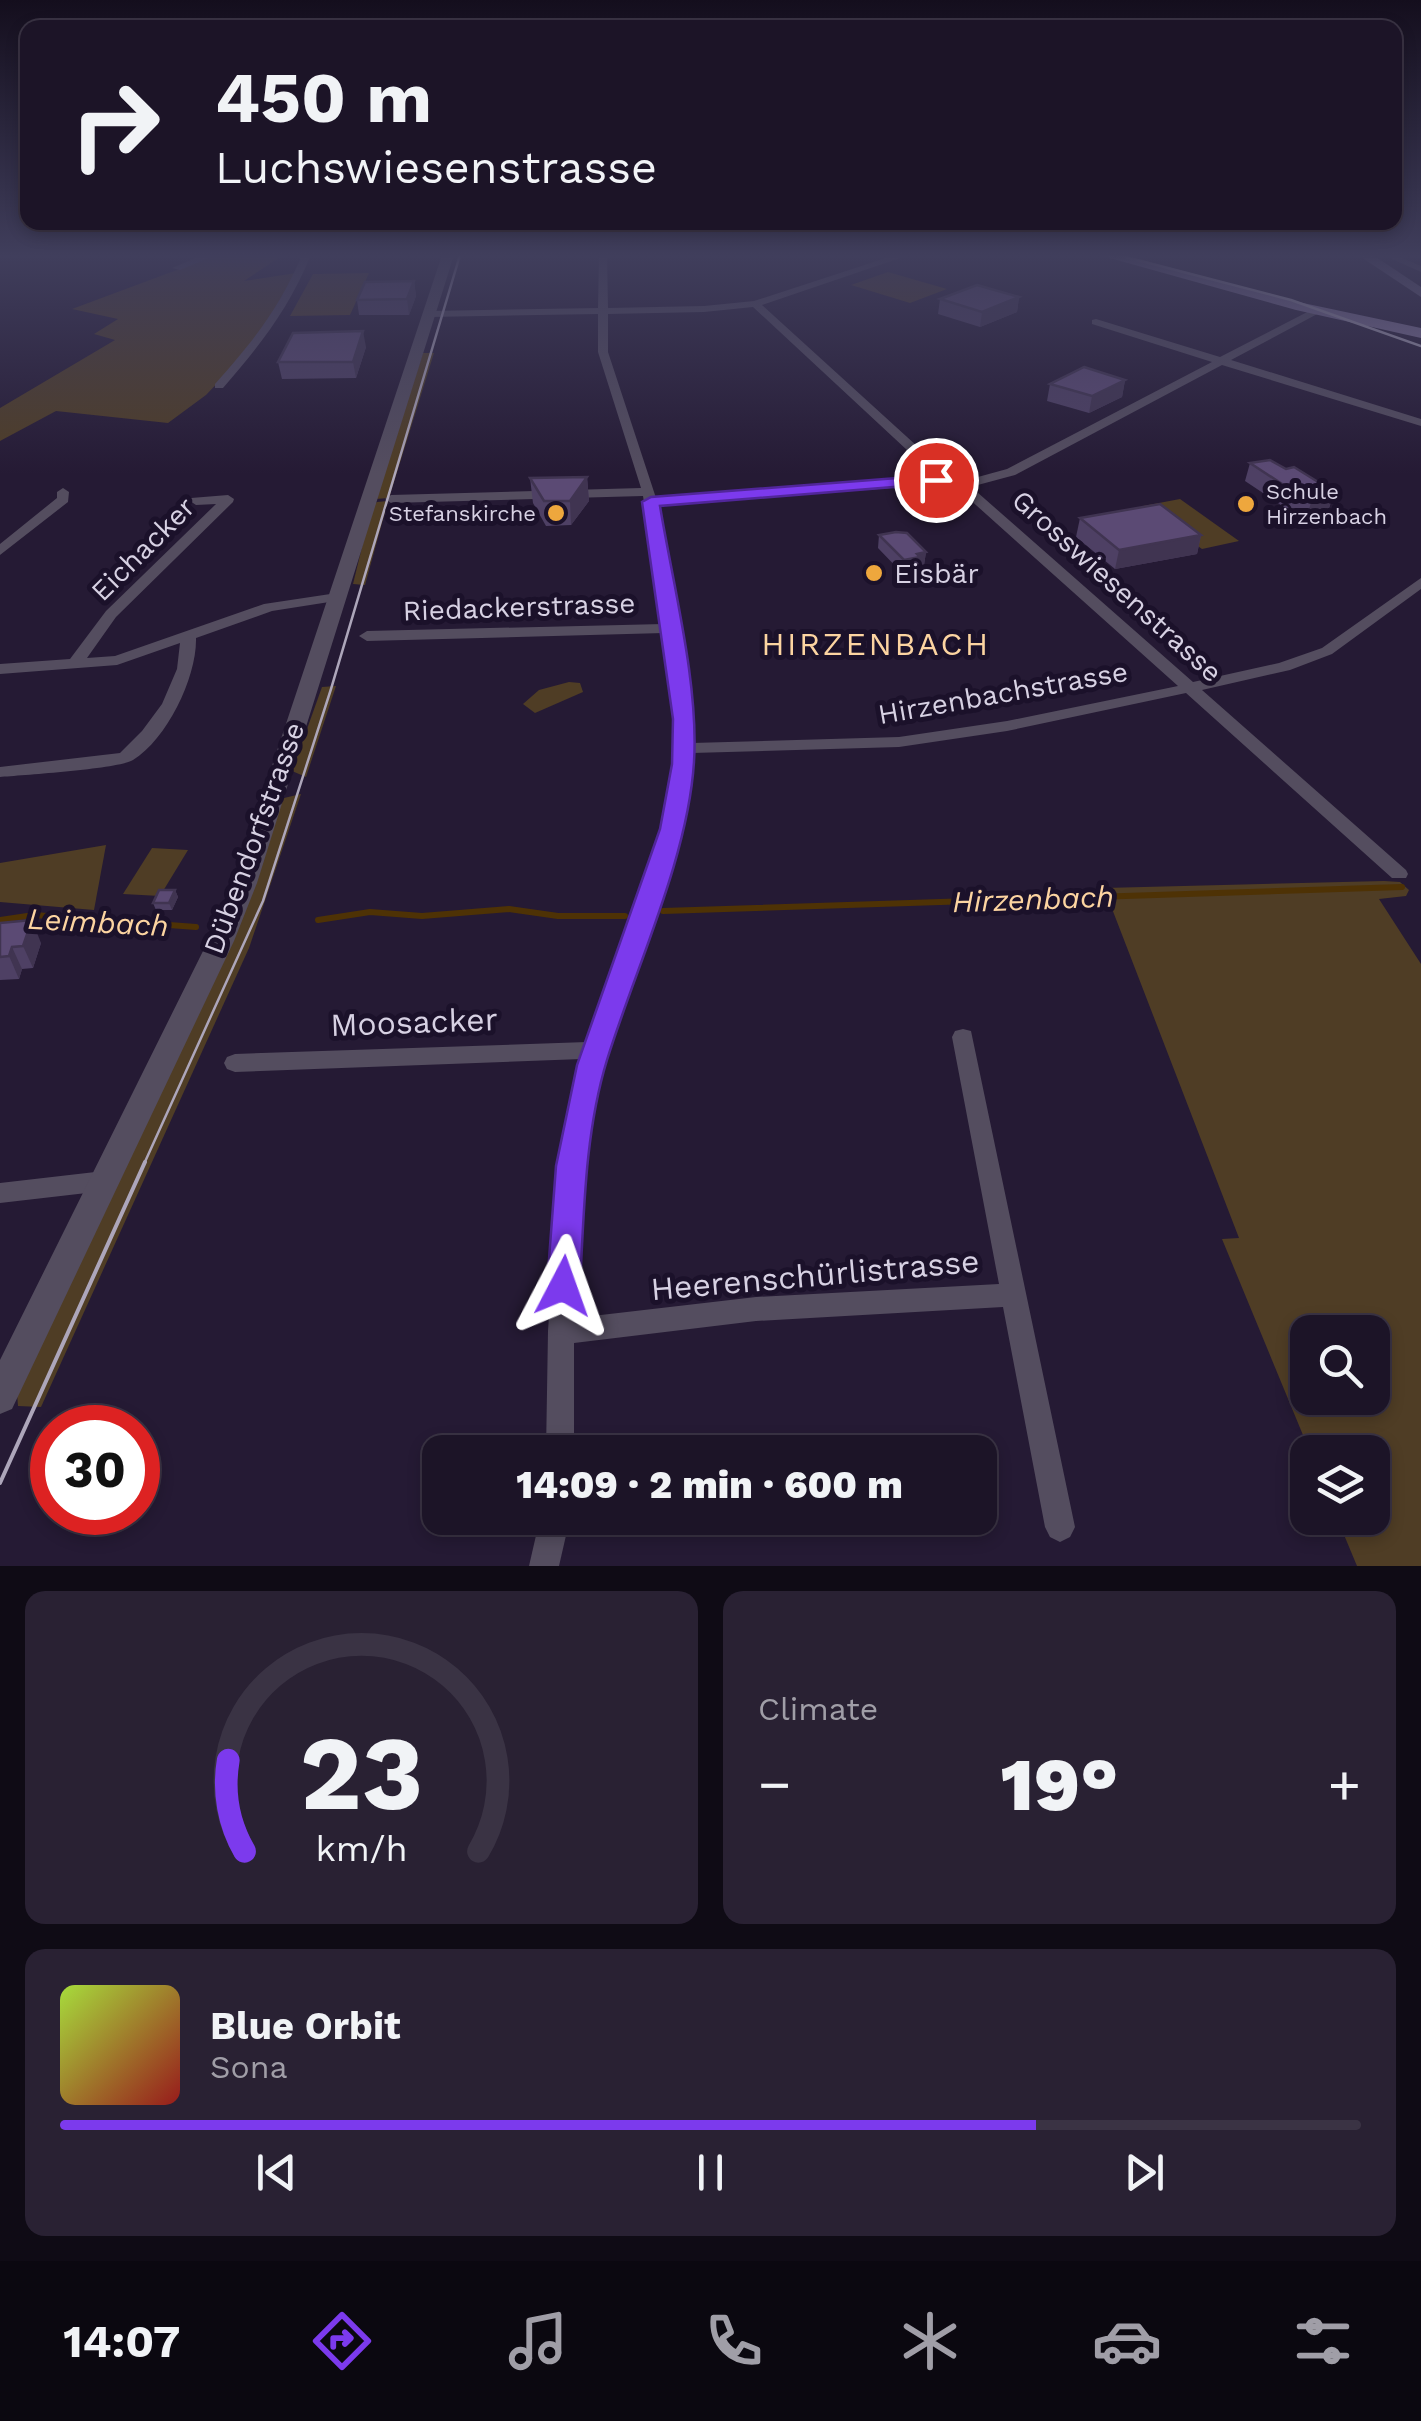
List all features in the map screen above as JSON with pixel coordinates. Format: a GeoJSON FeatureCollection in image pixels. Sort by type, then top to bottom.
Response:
{"type":"FeatureCollection","features":[{"type":"Feature","properties":{"kind":"main road"},"geometry":{"type":"LineString","coordinates":[[1395,328],[1421,334]]}},
{"type":"Feature","properties":{"kind":"street"},"geometry":{"type":"LineString","coordinates":[[220,386],[269,328]]}},
{"type":"Feature","properties":{"kind":"street","name":"Dübendorfstrasse"},"geometry":{"type":"LineString","coordinates":[[0,1396],[245,883],[425,328]]}},
{"type":"Feature","properties":{"kind":"street"},"geometry":{"type":"LineString","coordinates":[[560,1435],[570,1179],[595,1050],[672,829],[684,748],[672,628],[650,497],[603,352],[602,328]]}},
{"type":"Feature","properties":{"kind":"street"},"geometry":{"type":"LineString","coordinates":[[782,328],[946,477]]}},
{"type":"Feature","properties":{"kind":"street"},"geometry":{"type":"LineString","coordinates":[[1116,328],[1421,423]]}},
{"type":"Feature","properties":{"kind":"street"},"geometry":{"type":"LineString","coordinates":[[391,499],[650,497],[946,477],[967,484],[1010,472],[1284,328]]}},
{"type":"Feature","properties":{"kind":"street","name":"Grosswiesenstrasse"},"geometry":{"type":"LineString","coordinates":[[967,484],[972,494],[1399,874]]}},
{"type":"Feature","properties":{"kind":"street"},"geometry":{"type":"LineString","coordinates":[[0,551],[62,499],[64,492]]}},
{"type":"Feature","properties":{"kind":"street","name":"Eichacker"},"geometry":{"type":"LineString","coordinates":[[76,663],[111,614],[228,499],[196,501]]}},
{"type":"Feature","properties":{"kind":"street","name":"Hirzenbachstrasse"},"geometry":{"type":"LineString","coordinates":[[684,748],[899,742],[1027,722],[1284,667],[1327,652],[1421,582]]}},
{"type":"Feature","properties":{"kind":"street"},"geometry":{"type":"LineString","coordinates":[[2,671],[132,656],[269,607],[337,597]]}},
{"type":"Feature","properties":{"kind":"street","name":"Riedackerstrasse"},"geometry":{"type":"LineString","coordinates":[[368,636],[672,628]]}},
{"type":"Feature","properties":{"kind":"street"},"geometry":{"type":"LineString","coordinates":[[0,772],[125,758],[136,750],[172,700],[186,672],[188,637]]}},
{"type":"Feature","properties":{"kind":"street","name":"Heerenschürlistrasse"},"geometry":{"type":"LineString","coordinates":[[963,1037],[1060,1527]]}},
{"type":"Feature","properties":{"kind":"street","name":"Moosacker"},"geometry":{"type":"LineString","coordinates":[[235,1062],[595,1050]]}},
{"type":"Feature","properties":{"kind":"street"},"geometry":{"type":"LineString","coordinates":[[0,1193],[104,1181]]}},
{"type":"Feature","properties":{"kind":"street","name":"Heerenschürlistrasse"},"geometry":{"type":"LineString","coordinates":[[562,1331],[600,1330],[756,1309],[1014,1295]]}},
{"type":"Feature","properties":{"kind":"street"},"geometry":{"type":"LineString","coordinates":[[544,1566],[551,1535]]}},
{"type":"Feature","properties":{"kind":"shaded area"},"geometry":{"type":"Polygon","coordinates":[[[103,328],[263,328],[251,348],[206,395],[168,423],[56,411],[0,441],[0,408],[115,340],[94,334],[103,328]]]}},
{"type":"Feature","properties":{"kind":"shaded area"},"geometry":{"type":"Polygon","coordinates":[[[423,353],[434,353],[389,498],[375,499],[423,353]]]}},
{"type":"Feature","properties":{"kind":"shaded area"},"geometry":{"type":"Polygon","coordinates":[[[1180,499],[1239,541],[1202,549],[1143,506],[1180,499]]]}},
{"type":"Feature","properties":{"kind":"shaded area"},"geometry":{"type":"Polygon","coordinates":[[[388,501],[365,585],[353,584],[372,506],[388,501]]]}},
{"type":"Feature","properties":{"kind":"shaded area"},"geometry":{"type":"Polygon","coordinates":[[[580,683],[583,692],[535,713],[523,704],[539,690],[580,683]]]}},
{"type":"Feature","properties":{"kind":"shaded area"},"geometry":{"type":"Polygon","coordinates":[[[336,686],[306,777],[292,771],[322,687],[336,686]]]}},
{"type":"Feature","properties":{"kind":"shaded area"},"geometry":{"type":"Polygon","coordinates":[[[301,794],[249,948],[42,1405],[18,1406],[17,1393],[284,798],[301,794]]]}},
{"type":"Feature","properties":{"kind":"shaded area"},"geometry":{"type":"Polygon","coordinates":[[[106,845],[94,910],[0,902],[0,863],[106,845]]]}},
{"type":"Feature","properties":{"kind":"shaded area"},"geometry":{"type":"Polygon","coordinates":[[[152,848],[188,850],[160,896],[123,894],[152,848]]]}},
{"type":"Feature","properties":{"kind":"shaded area"},"geometry":{"type":"Polygon","coordinates":[[[1400,882],[1409,890],[1406,896],[1379,899],[1421,964],[1421,1566],[1357,1566],[1344,1535],[1390,1535],[1390,1435],[1303,1435],[1295,1415],[1390,1415],[1390,1315],[1290,1315],[1290,1404],[1222,1239],[1239,1238],[1104,888],[1400,882]]]}},
{"type":"Feature","properties":{"kind":"building"},"geometry":{"type":"Polygon","coordinates":[[[363,331],[353,362],[278,362],[293,333],[363,331]]]}},
{"type":"Feature","properties":{"kind":"building"},"geometry":{"type":"Polygon","coordinates":[[[1084,367],[1125,380],[1092,396],[1050,384],[1084,367]]]}},
{"type":"Feature","properties":{"kind":"building"},"geometry":{"type":"Polygon","coordinates":[[[1270,460],[1286,469],[1294,467],[1331,490],[1320,492],[1332,499],[1311,503],[1250,463],[1270,460]]]}},
{"type":"Feature","properties":{"kind":"building"},"geometry":{"type":"Polygon","coordinates":[[[587,477],[570,501],[544,501],[530,478],[587,477]]]}},
{"type":"Feature","properties":{"kind":"building"},"geometry":{"type":"Polygon","coordinates":[[[1160,504],[1201,535],[1119,550],[1080,518],[1160,504]]]}},
{"type":"Feature","properties":{"kind":"building"},"geometry":{"type":"Polygon","coordinates":[[[907,533],[926,552],[904,560],[879,535],[907,533]]]}},
{"type":"Feature","properties":{"kind":"building"},"geometry":{"type":"Polygon","coordinates":[[[159,890],[175,890],[169,903],[153,903],[159,890]]]}},
{"type":"Feature","properties":{"kind":"building"},"geometry":{"type":"Polygon","coordinates":[[[32,920],[23,946],[12,947],[9,956],[0,957],[0,923],[32,920]]]}},
{"type":"Feature","properties":{"kind":"waterway","name":"Hirzenbach"},"geometry":{"type":"LineString","coordinates":[[663,911],[1402,887]]}},
{"type":"Feature","properties":{"kind":"waterway","name":"Hirzenbach"},"geometry":{"type":"LineString","coordinates":[[318,920],[370,912],[422,916],[509,909],[558,916],[625,916]]}},
{"type":"Feature","properties":{"kind":"waterway","name":"Leimbach"},"geometry":{"type":"LineString","coordinates":[[0,920],[34,915],[196,927]]}},
{"type":"Feature","properties":{"kind":"tram line"},"geometry":{"type":"LineString","coordinates":[[144,1164],[263,901],[331,689],[438,328]]}},
{"type":"Feature","properties":{"kind":"tram line"},"geometry":{"type":"LineString","coordinates":[[1370,328],[1421,346]]}},
{"type":"Feature","properties":{"kind":"tram line"},"geometry":{"type":"LineString","coordinates":[[0,1483],[145,1162]]}},
{"type":"Feature","properties":{"kind":"place","name":"Schule Hirzenbach"},"geometry":{"type":"Point","coordinates":[1246,504]}},
{"type":"Feature","properties":{"kind":"place","name":"Stefanskirche"},"geometry":{"type":"Point","coordinates":[556,513]}},
{"type":"Feature","properties":{"kind":"place","name":"Eisbär"},"geometry":{"type":"Point","coordinates":[874,573]}},
{"type":"Feature","properties":{"kind":"district","name":"HIRZENBACH"},"geometry":{"type":"Point","coordinates":[876,644]}},
{"type":"Feature","properties":{"kind":"route"},"geometry":{"type":"LineString","coordinates":[[563,1286],[572,1166],[591,1065],[672,829],[683,764],[684,719],[651,502],[898,486],[936,480]]}}]}
